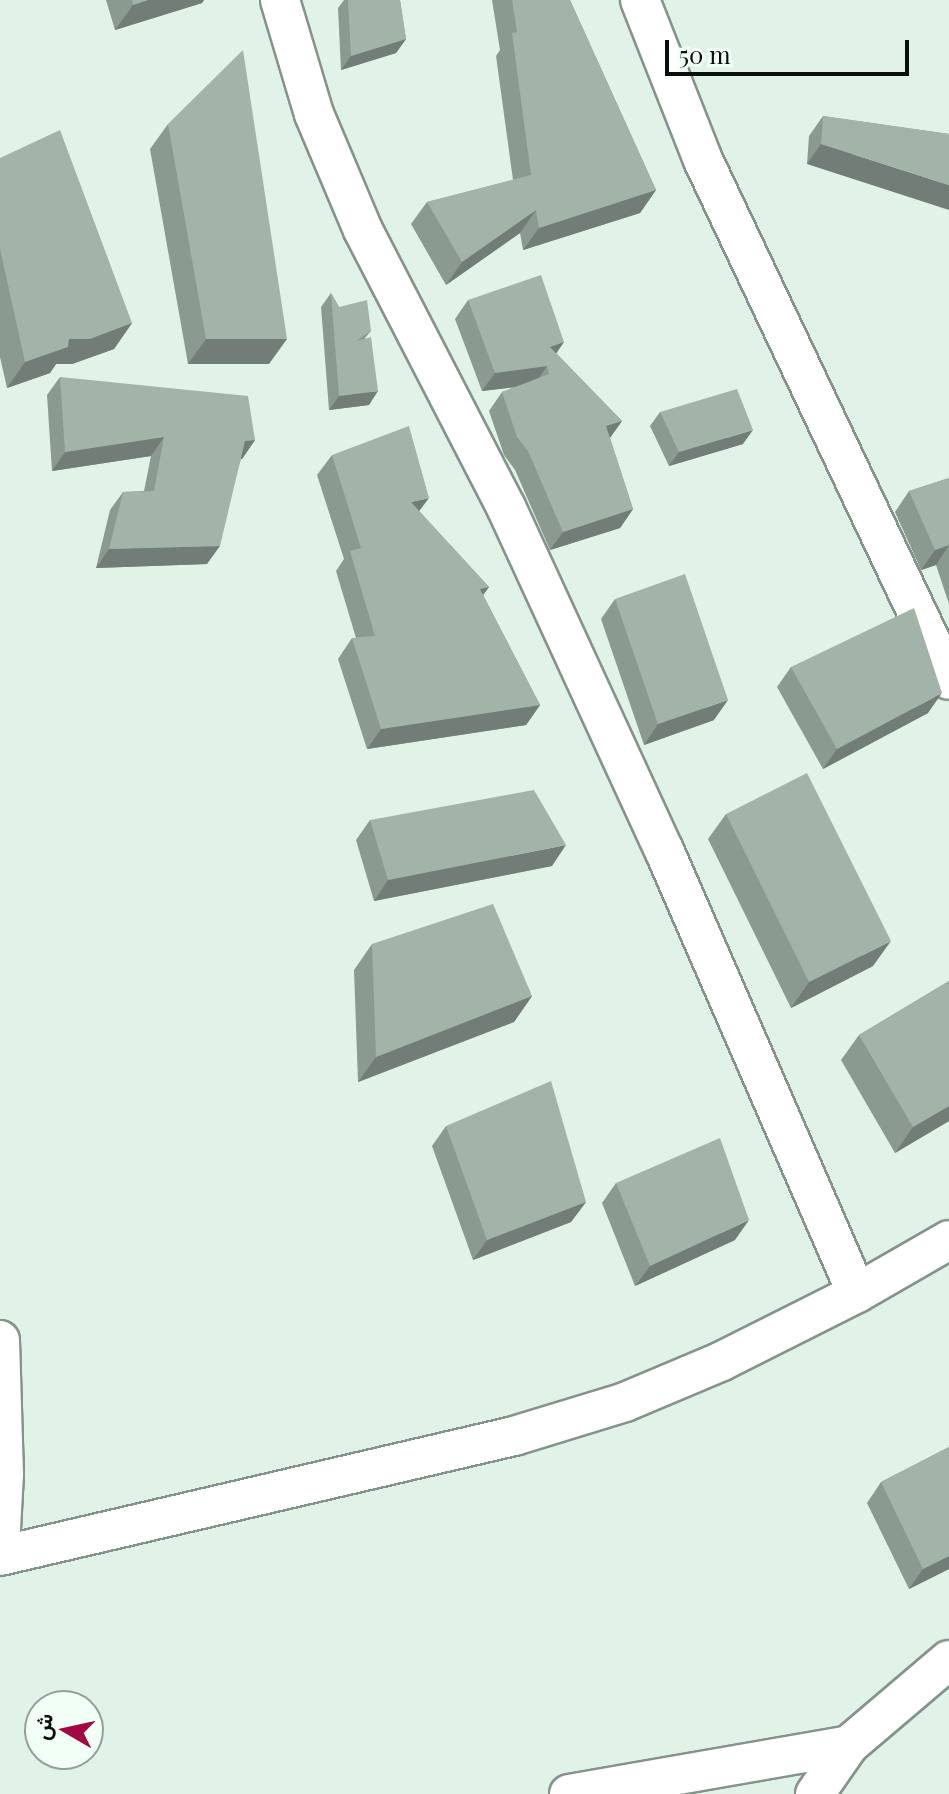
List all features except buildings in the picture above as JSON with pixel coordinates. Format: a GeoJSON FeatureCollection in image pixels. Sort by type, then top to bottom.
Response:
{"type":"FeatureCollection","features":[{"type":"Feature","properties":{"kind":"street"},"geometry":{"type":"LineString","coordinates":[[280,0],[314,114],[363,230],[421,335],[513,521],[664,850],[857,1293]]}},
{"type":"Feature","properties":{"kind":"street"},"geometry":{"type":"LineString","coordinates":[[640,0],[703,160],[949,680]]}},
{"type":"Feature","properties":{"kind":"street"},"geometry":{"type":"LineString","coordinates":[[0,1556],[514,1436],[611,1406],[722,1361],[857,1293],[949,1240]]}},
{"type":"Feature","properties":{"kind":"street"},"geometry":{"type":"LineString","coordinates":[[0,1340],[4,1474],[0,1548]]}},
{"type":"Feature","properties":{"kind":"street"},"geometry":{"type":"LineString","coordinates":[[815,1794],[849,1745],[949,1660]]}},
{"type":"Feature","properties":{"kind":"street"},"geometry":{"type":"LineString","coordinates":[[569,1794],[849,1745]]}}]}
